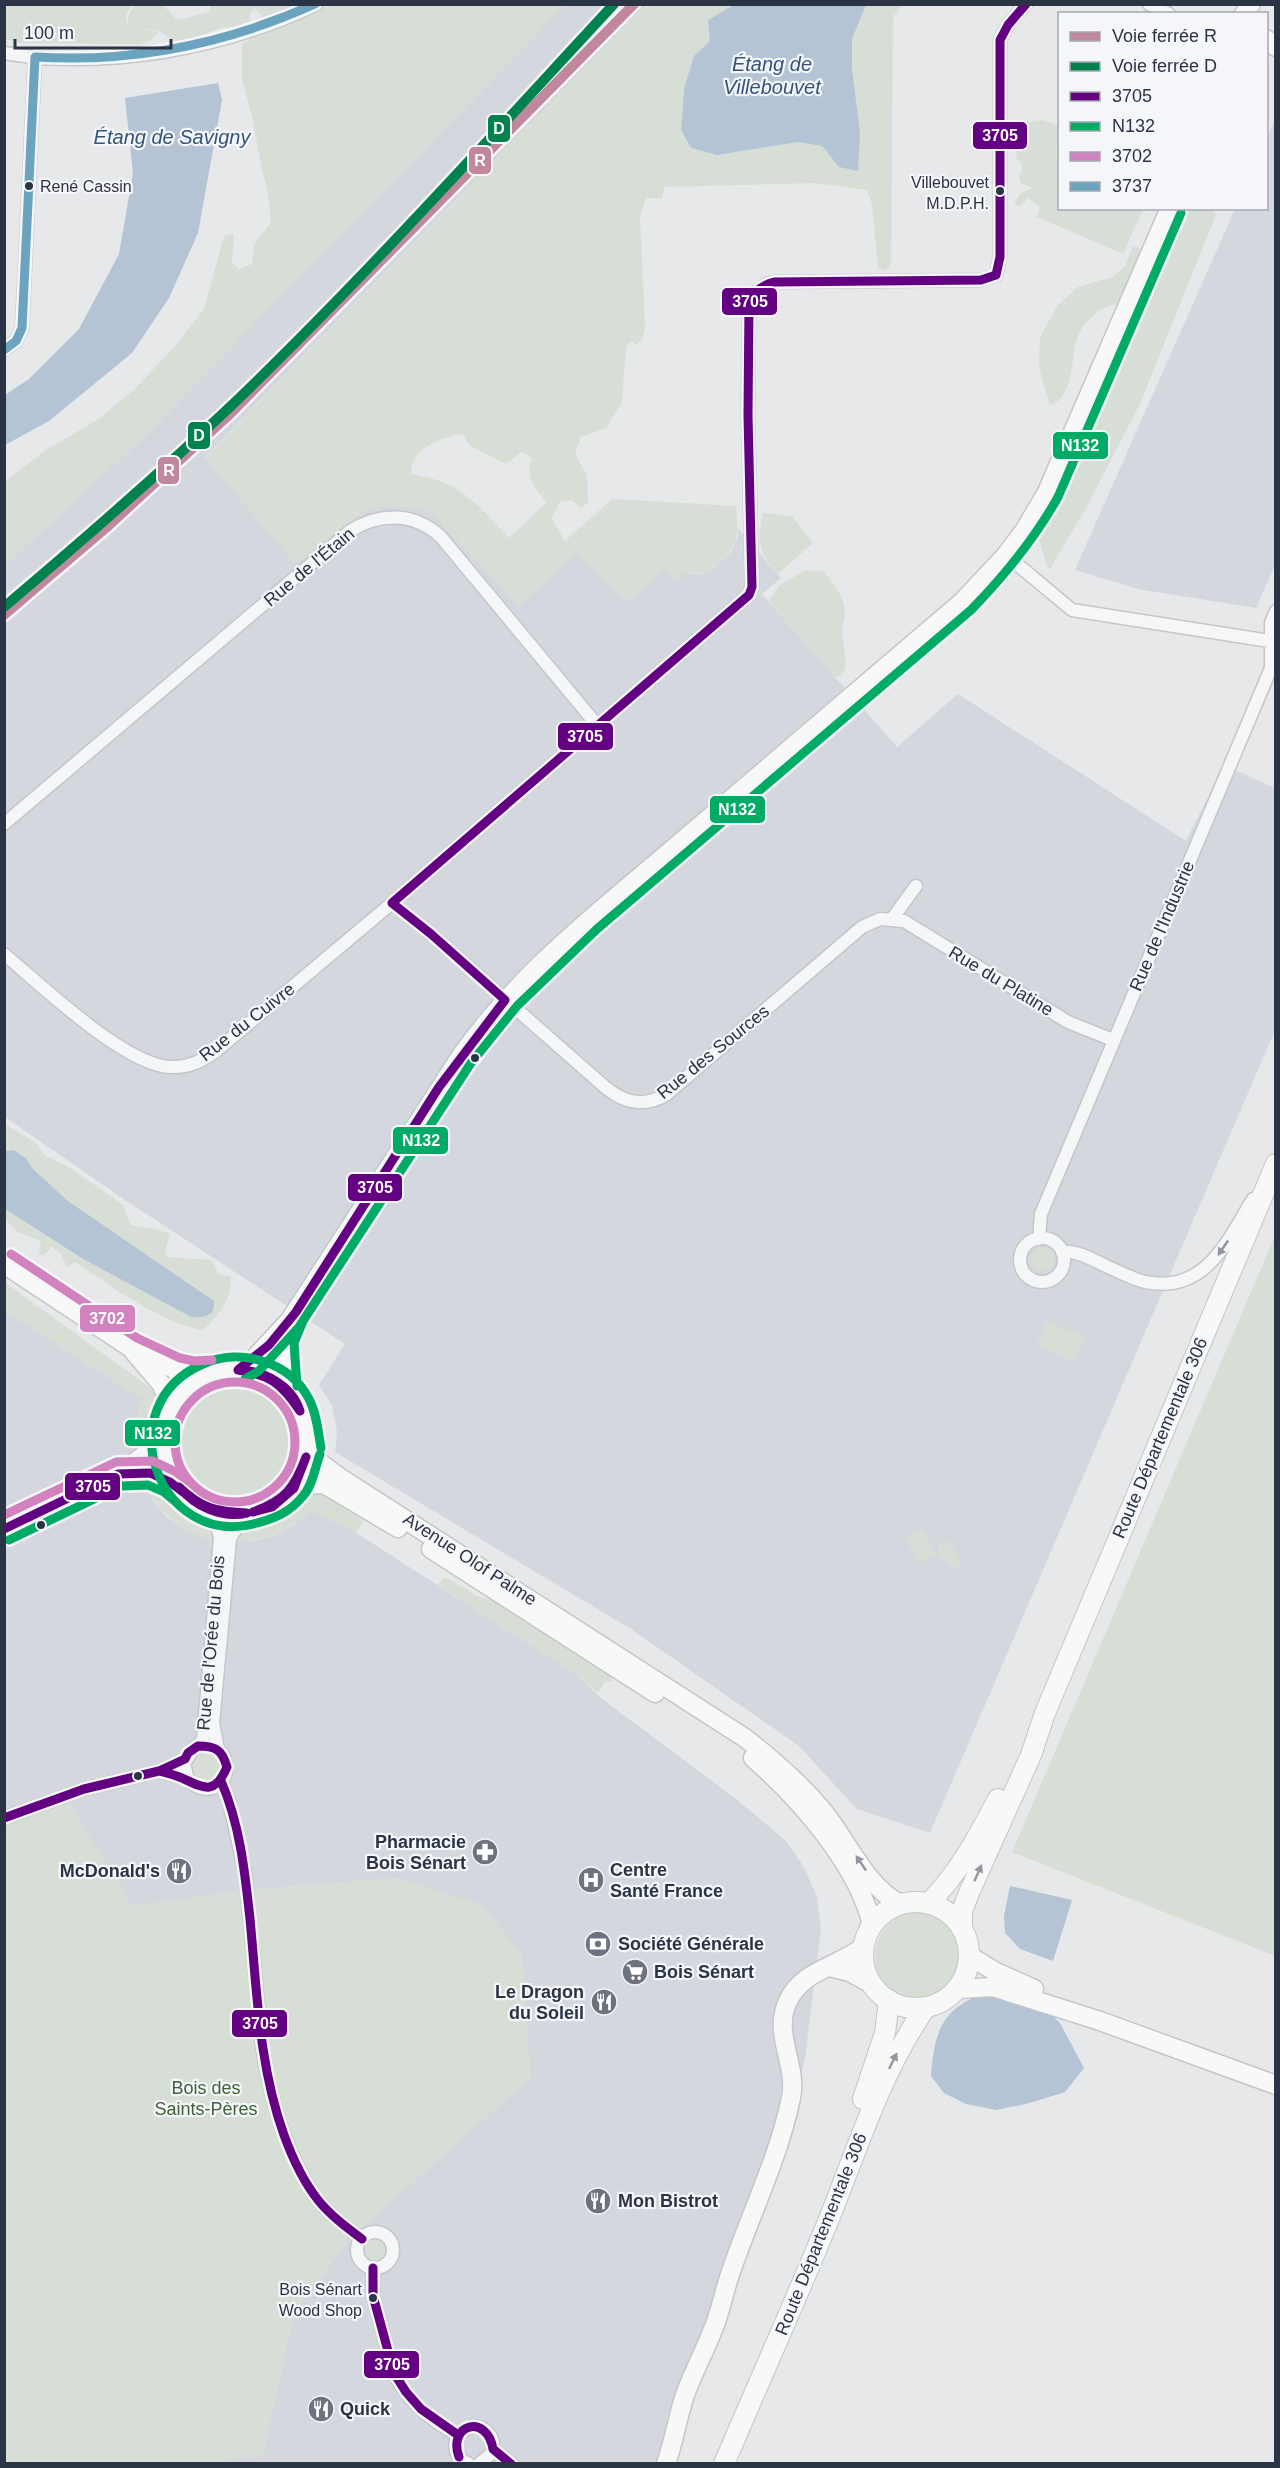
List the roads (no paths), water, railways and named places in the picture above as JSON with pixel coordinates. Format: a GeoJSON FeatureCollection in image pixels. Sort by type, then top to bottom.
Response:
{"type":"FeatureCollection","features":[{"type":"Feature","properties":{"kind":"main road"},"geometry":{"type":"LineString","coordinates":[[239,1369],[251,1362],[290,1320],[461,1056],[505,1000],[558,948],[963,601],[1006,555],[1036,512],[1062,460],[1169,210]]}},
{"type":"Feature","properties":{"kind":"main road","name":"Route Départementale 306"},"geometry":{"type":"LineString","coordinates":[[962,1929],[962,1911],[969,1893],[1031,1755],[1045,1713],[1275,1163]]}},
{"type":"Feature","properties":{"kind":"main road"},"geometry":{"type":"LineString","coordinates":[[4,1264],[131,1348],[176,1370],[193,1373],[239,1369],[264,1374],[285,1388],[297,1401],[305,1416],[309,1433],[309,1450],[303,1471],[292,1490],[276,1504],[244,1515],[223,1514],[203,1508],[170,1482],[150,1473],[118,1474]]}},
{"type":"Feature","properties":{"kind":"main road"},"geometry":{"type":"LineString","coordinates":[[285,1388],[280,1356],[281,1344],[290,1320]]}},
{"type":"Feature","properties":{"kind":"main road"},"geometry":{"type":"LineString","coordinates":[[131,1348],[162,1385],[171,1409]]}},
{"type":"Feature","properties":{"kind":"main road"},"geometry":{"type":"LineString","coordinates":[[183,1492],[168,1468],[163,1439],[171,1409],[188,1387],[213,1372]]}},
{"type":"Feature","properties":{"kind":"main road"},"geometry":{"type":"LineString","coordinates":[[4,1529],[118,1474],[150,1452],[163,1439]]}},
{"type":"Feature","properties":{"kind":"main road","name":"Avenue Olof Palme"},"geometry":{"type":"LineString","coordinates":[[309,1450],[315,1459],[339,1477],[630,1670]]}},
{"type":"Feature","properties":{"kind":"main road","name":"Avenue Olof Palme"},"geometry":{"type":"LineString","coordinates":[[292,1490],[316,1484],[331,1488],[630,1670]]}},
{"type":"Feature","properties":{"kind":"main road"},"geometry":{"type":"LineString","coordinates":[[630,1670],[745,1738],[781,1767],[824,1812],[878,1889],[901,1904],[928,1904],[953,1917],[962,1929],[970,1956],[967,1973],[959,1989],[939,2003],[925,2008],[907,2008],[889,2000],[870,1983],[850,1972],[829,1967]]}},
{"type":"Feature","properties":{"kind":"main road"},"geometry":{"type":"LineString","coordinates":[[630,1670],[727,1739],[783,1786],[811,1816],[834,1850],[863,1899],[872,1925]]}},
{"type":"Feature","properties":{"kind":"main road","name":"Route Départementale 306"},"geometry":{"type":"LineString","coordinates":[[928,1904],[970,1852],[1025,1742],[1045,1713]]}},
{"type":"Feature","properties":{"kind":"main road"},"geometry":{"type":"LineString","coordinates":[[870,1983],[864,1965],[864,1946],[872,1925],[883,1913],[901,1904]]}},
{"type":"Feature","properties":{"kind":"main road"},"geometry":{"type":"LineString","coordinates":[[666,2463],[676,2436],[683,2400],[715,2325],[727,2282],[786,2120],[793,2085],[790,2062],[782,2038],[788,2001],[810,1975],[829,1967],[864,1946]]}},
{"type":"Feature","properties":{"kind":"main road"},"geometry":{"type":"LineString","coordinates":[[970,1956],[994,1971],[1100,2021]]}},
{"type":"Feature","properties":{"kind":"main road"},"geometry":{"type":"LineString","coordinates":[[959,1989],[993,1987],[1100,2021],[1275,2085]]}},
{"type":"Feature","properties":{"kind":"main road","name":"Route Départementale 306"},"geometry":{"type":"LineString","coordinates":[[711,2463],[795,2271],[850,2135],[885,2033],[889,2000]]}},
{"type":"Feature","properties":{"kind":"main road","name":"Route Départementale 306"},"geometry":{"type":"LineString","coordinates":[[724,2463],[827,2223],[883,2082],[906,2037],[925,2008]]}},
{"type":"Feature","properties":{"kind":"street"},"geometry":{"type":"LineString","coordinates":[[4,53],[34,57],[100,58],[156,52],[238,36],[279,22],[316,4]]}},
{"type":"Feature","properties":{"kind":"street","name":"Rue du Cuivre"},"geometry":{"type":"LineString","coordinates":[[4,954],[64,1006],[141,1060],[156,1066],[183,1067],[199,1062],[216,1051],[392,903],[749,595],[752,587],[748,415],[749,304],[752,294],[775,282],[981,280],[996,275],[1000,257],[1000,40],[1008,25],[1026,4]]}},
{"type":"Feature","properties":{"kind":"street"},"geometry":{"type":"LineString","coordinates":[[1149,4],[1165,12]]}},
{"type":"Feature","properties":{"kind":"street"},"geometry":{"type":"LineString","coordinates":[[4,350],[16,341],[22,328],[34,57]]}},
{"type":"Feature","properties":{"kind":"street","name":"Rue de l'Étain"},"geometry":{"type":"LineString","coordinates":[[4,824],[350,531],[371,519],[400,517],[418,522],[441,537],[597,725]]}},
{"type":"Feature","properties":{"kind":"street"},"geometry":{"type":"LineString","coordinates":[[1006,555],[1072,610],[1273,642]]}},
{"type":"Feature","properties":{"kind":"street","name":"Rue de l'Industrie"},"geometry":{"type":"LineString","coordinates":[[1039,1239],[1041,1214],[1271,668],[1273,642],[1271,623],[1275,612]]}},
{"type":"Feature","properties":{"kind":"street"},"geometry":{"type":"LineString","coordinates":[[892,919],[916,886]]}},
{"type":"Feature","properties":{"kind":"street","name":"Rue des Sources"},"geometry":{"type":"LineString","coordinates":[[392,903],[431,934],[616,1096],[634,1102],[646,1102],[667,1094],[862,927],[880,919],[892,919]]}},
{"type":"Feature","properties":{"kind":"street","name":"Rue du Platine"},"geometry":{"type":"LineString","coordinates":[[892,919],[904,921],[1068,1022],[1113,1040]]}},
{"type":"Feature","properties":{"kind":"street"},"geometry":{"type":"LineString","coordinates":[[1062,1252],[1084,1256],[1143,1282],[1175,1283],[1189,1278],[1201,1272],[1223,1249],[1275,1163]]}},
{"type":"Feature","properties":{"kind":"street"},"geometry":{"type":"LineString","coordinates":[[1048,1239],[1057,1244],[1062,1252],[1064,1262],[1061,1271],[1046,1282],[1028,1277],[1022,1269],[1020,1259],[1023,1249],[1030,1242],[1048,1239]]}},
{"type":"Feature","properties":{"kind":"street","name":"Rue de l'Orée du Bois"},"geometry":{"type":"LineString","coordinates":[[198,1746],[203,1738],[219,1538],[217,1526],[203,1508]]}},
{"type":"Feature","properties":{"kind":"street","name":"Rue de l'Orée du Bois"},"geometry":{"type":"LineString","coordinates":[[218,1749],[213,1724],[230,1539],[244,1515]]}},
{"type":"Feature","properties":{"kind":"street"},"geometry":{"type":"LineString","coordinates":[[4,1818],[84,1789],[159,1771],[185,1759],[198,1746],[212,1746],[218,1749],[223,1754],[227,1767],[221,1781],[208,1788],[201,1788],[189,1780],[159,1771]]}},
{"type":"Feature","properties":{"kind":"street"},"geometry":{"type":"LineString","coordinates":[[185,1759],[184,1770],[189,1780]]}},
{"type":"Feature","properties":{"kind":"street"},"geometry":{"type":"LineString","coordinates":[[221,1781],[228,1797],[245,1872],[262,2046],[278,2115],[294,2158],[315,2196],[362,2239]]}},
{"type":"Feature","properties":{"kind":"street"},"geometry":{"type":"LineString","coordinates":[[379,2232],[385,2235],[393,2247],[390,2260],[379,2268],[367,2266],[359,2256],[359,2244],[362,2239],[379,2232]]}},
{"type":"Feature","properties":{"kind":"street"},"geometry":{"type":"LineString","coordinates":[[373,2268],[373,2296],[394,2373],[399,2383],[418,2406],[458,2435]]}},
{"type":"Feature","properties":{"kind":"street"},"geometry":{"type":"LineString","coordinates":[[469,2463],[459,2458],[454,2446],[458,2435],[472,2426],[484,2428],[492,2437],[488,2459],[512,2463]]}},
{"type":"Feature","properties":{"kind":"water","name":"Étang de Villebouvet"},"geometry":{"type":"Polygon","coordinates":[[[734,5],[866,5],[852,39],[852,69],[860,133],[858,171],[839,167],[822,146],[798,142],[717,155],[691,148],[681,130],[684,89],[694,56],[710,41],[708,20],[734,5]]]}},
{"type":"Feature","properties":{"kind":"water","name":"Étang de Savigny"},"geometry":{"type":"Polygon","coordinates":[[[218,83],[222,100],[198,233],[169,298],[132,353],[49,421],[5,445],[5,395],[29,379],[79,329],[119,254],[133,173],[125,98],[218,83]]]}},
{"type":"Feature","properties":{"kind":"water"},"geometry":{"type":"Polygon","coordinates":[[[14,1150],[26,1158],[33,1169],[68,1201],[214,1301],[211,1313],[204,1317],[191,1317],[83,1259],[5,1209],[5,1151],[14,1150]]]}},
{"type":"Feature","properties":{"kind":"water"},"geometry":{"type":"Polygon","coordinates":[[[1010,1886],[1072,1900],[1053,1961],[1020,1949],[1005,1933],[1004,1916],[1010,1886]]]}},
{"type":"Feature","properties":{"kind":"water"},"geometry":{"type":"Polygon","coordinates":[[[987,1993],[1042,2007],[1060,2023],[1084,2068],[1065,2092],[1030,2103],[996,2110],[966,2104],[944,2093],[931,2076],[938,2034],[943,2023],[960,2005],[987,1993]]]}},
{"type":"Feature","properties":{"kind":"rail line","name":"D"},"geometry":{"type":"LineString","coordinates":[[4,607],[176,457],[281,357],[426,208],[614,4]]}},
{"type":"Feature","properties":{"kind":"rail line","name":"R"},"geometry":{"type":"LineString","coordinates":[[4,615],[107,527],[231,413],[634,4]]}},
{"type":"Feature","properties":{"kind":"place","name":"René Cassin"},"geometry":{"type":"Point","coordinates":[29,186]}},
{"type":"Feature","properties":{"kind":"place","name":"Villebouvet M.D.P.H."},"geometry":{"type":"Point","coordinates":[1000,191]}},
{"type":"Feature","properties":{"kind":"place","name":"Pharmacie Bois Sénart"},"geometry":{"type":"Point","coordinates":[485,1852]}},
{"type":"Feature","properties":{"kind":"place","name":"McDonald's"},"geometry":{"type":"Point","coordinates":[179,1871]}},
{"type":"Feature","properties":{"kind":"place","name":"Centre Santé France"},"geometry":{"type":"Point","coordinates":[591,1880]}},
{"type":"Feature","properties":{"kind":"place","name":"Société Générale"},"geometry":{"type":"Point","coordinates":[598,1944]}},
{"type":"Feature","properties":{"kind":"place","name":"Bois Sénart"},"geometry":{"type":"Point","coordinates":[635,1972]}},
{"type":"Feature","properties":{"kind":"place","name":"Le Dragon du Soleil"},"geometry":{"type":"Point","coordinates":[604,2002]}},
{"type":"Feature","properties":{"kind":"place","name":"Mon Bistrot"},"geometry":{"type":"Point","coordinates":[598,2201]}},
{"type":"Feature","properties":{"kind":"place","name":"Bois Sénart Wood Shop"},"geometry":{"type":"Point","coordinates":[373,2298]}},
{"type":"Feature","properties":{"kind":"place","name":"Quick"},"geometry":{"type":"Point","coordinates":[321,2409]}},
{"type":"Feature","properties":{"kind":"park label","name":"Bois des Saints-Pères"},"geometry":{"type":"Point","coordinates":[206,2098]}}]}
